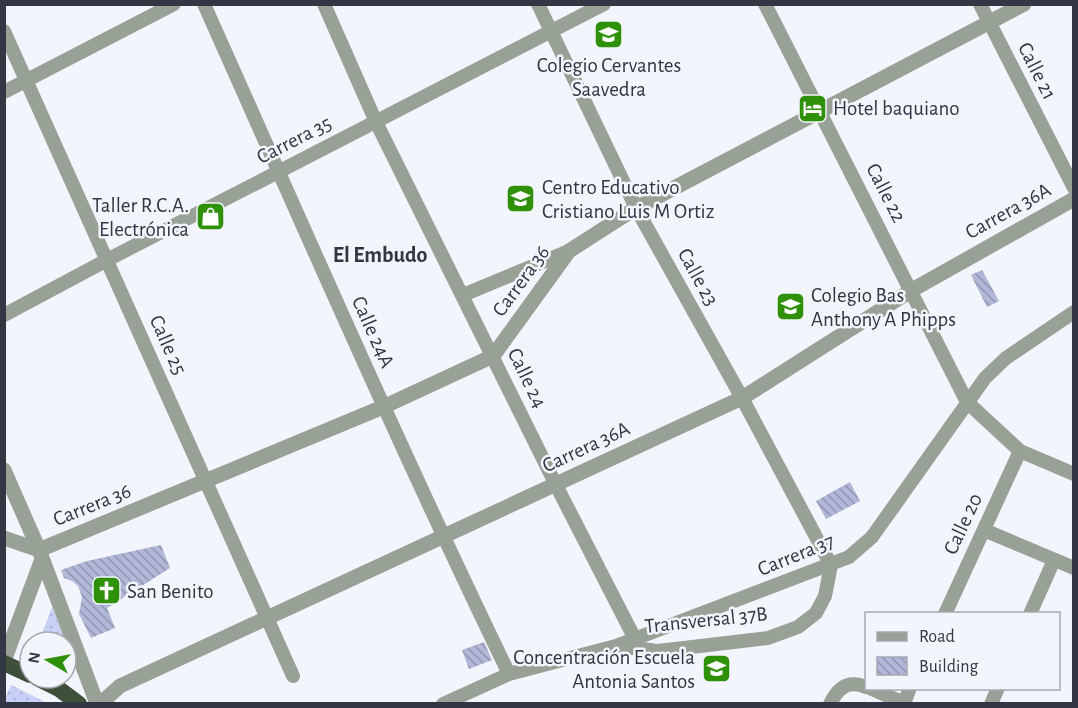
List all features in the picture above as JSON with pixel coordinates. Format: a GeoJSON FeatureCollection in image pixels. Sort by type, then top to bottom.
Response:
{"type":"FeatureCollection","features":[{"type":"Feature","properties":{"kind":"highway"},"geometry":{"type":"LineString","coordinates":[[4,662],[18,669]]}},
{"type":"Feature","properties":{"kind":"highway"},"geometry":{"type":"LineString","coordinates":[[62,690],[94,703]]}},
{"type":"Feature","properties":{"kind":"street"},"geometry":{"type":"LineString","coordinates":[[4,92],[174,4]]}},
{"type":"Feature","properties":{"kind":"street","name":"Calle 24A"},"geometry":{"type":"LineString","coordinates":[[204,4],[442,537],[509,674]]}},
{"type":"Feature","properties":{"kind":"street","name":"Calle 24"},"geometry":{"type":"LineString","coordinates":[[324,4],[376,122],[635,639]]}},
{"type":"Feature","properties":{"kind":"street","name":"Calle 23"},"geometry":{"type":"LineString","coordinates":[[538,4],[636,208],[742,398],[831,565]]}},
{"type":"Feature","properties":{"kind":"street","name":"Carrera 35"},"geometry":{"type":"LineString","coordinates":[[4,315],[604,4]]}},
{"type":"Feature","properties":{"kind":"street","name":"Calle 22"},"geometry":{"type":"LineString","coordinates":[[765,4],[968,402]]}},
{"type":"Feature","properties":{"kind":"street","name":"Calle 21"},"geometry":{"type":"LineString","coordinates":[[980,4],[1074,188]]}},
{"type":"Feature","properties":{"kind":"street","name":"Carrera 36"},"geometry":{"type":"LineString","coordinates":[[41,555],[207,481],[383,407],[493,356],[569,251],[636,208],[1023,4]]}},
{"type":"Feature","properties":{"kind":"street","name":"Calle 25"},"geometry":{"type":"LineString","coordinates":[[4,31],[293,676]]}},
{"type":"Feature","properties":{"kind":"street","name":"Carrera 36A"},"geometry":{"type":"LineString","coordinates":[[94,703],[120,686],[742,398],[912,290],[1074,199]]}},
{"type":"Feature","properties":{"kind":"street"},"geometry":{"type":"LineString","coordinates":[[463,295],[569,251]]}},
{"type":"Feature","properties":{"kind":"street","name":"Carrera 37"},"geometry":{"type":"LineString","coordinates":[[442,704],[509,674],[616,646],[849,557],[873,537],[985,378],[1006,358],[1074,312]]}},
{"type":"Feature","properties":{"kind":"street"},"geometry":{"type":"LineString","coordinates":[[968,402],[1020,451],[1074,474]]}},
{"type":"Feature","properties":{"kind":"street","name":"Calle 20"},"geometry":{"type":"LineString","coordinates":[[946,612],[1020,451]]}},
{"type":"Feature","properties":{"kind":"street"},"geometry":{"type":"LineString","coordinates":[[4,470],[41,555],[94,703]]}},
{"type":"Feature","properties":{"kind":"street"},"geometry":{"type":"LineString","coordinates":[[984,530],[1074,568]]}},
{"type":"Feature","properties":{"kind":"street"},"geometry":{"type":"LineString","coordinates":[[4,538],[41,555]]}},
{"type":"Feature","properties":{"kind":"street"},"geometry":{"type":"LineString","coordinates":[[4,662],[41,555]]}},
{"type":"Feature","properties":{"kind":"street"},"geometry":{"type":"LineString","coordinates":[[1031,612],[1054,560]]}},
{"type":"Feature","properties":{"kind":"street","name":"Transversal 37B"},"geometry":{"type":"LineString","coordinates":[[616,646],[658,651],[768,638],[798,627],[816,613],[825,596],[831,565]]}},
{"type":"Feature","properties":{"kind":"street"},"geometry":{"type":"LineString","coordinates":[[830,704],[834,695],[844,685],[864,686]]}},
{"type":"Feature","properties":{"kind":"street"},"geometry":{"type":"LineString","coordinates":[[874,690],[905,703]]}},
{"type":"Feature","properties":{"kind":"street"},"geometry":{"type":"LineString","coordinates":[[991,704],[997,690]]}},
{"type":"Feature","properties":{"kind":"shaded area"},"geometry":{"type":"Polygon","coordinates":[[[52,607],[61,630],[43,630],[52,607]]]}},
{"type":"Feature","properties":{"kind":"shaded area"},"geometry":{"type":"Polygon","coordinates":[[[11,685],[47,703],[5,703],[11,685]]]}},
{"type":"Feature","properties":{"kind":"building"},"geometry":{"type":"Polygon","coordinates":[[[982,270],[999,301],[987,307],[971,275],[982,270]]]}},
{"type":"Feature","properties":{"kind":"building"},"geometry":{"type":"Polygon","coordinates":[[[850,482],[860,501],[826,519],[816,501],[850,482]]]}},
{"type":"Feature","properties":{"kind":"building","name":"San Benito"},"geometry":{"type":"Polygon","coordinates":[[[161,545],[170,568],[107,608],[115,628],[91,638],[79,614],[82,597],[78,586],[64,578],[61,570],[87,561],[161,545]]]}},
{"type":"Feature","properties":{"kind":"building"},"geometry":{"type":"Polygon","coordinates":[[[484,642],[492,660],[469,669],[462,650],[484,642]]]}},
{"type":"Feature","properties":{"kind":"place","name":"Colegio Cervantes Saavedra"},"geometry":{"type":"Point","coordinates":[609,34]}},
{"type":"Feature","properties":{"kind":"place","name":"Hotel baquiano"},"geometry":{"type":"Point","coordinates":[812,108]}},
{"type":"Feature","properties":{"kind":"place","name":"Centro Educativo Cristiano Luis M Ortiz"},"geometry":{"type":"Point","coordinates":[521,199]}},
{"type":"Feature","properties":{"kind":"place","name":"Taller R.C.A. Electrónica"},"geometry":{"type":"Point","coordinates":[210,217]}},
{"type":"Feature","properties":{"kind":"place","name":"Colegio Bas Anthony A Phipps"},"geometry":{"type":"Point","coordinates":[790,307]}},
{"type":"Feature","properties":{"kind":"place","name":"San Benito"},"geometry":{"type":"Point","coordinates":[106,591]}},
{"type":"Feature","properties":{"kind":"place","name":"Concentración Escuela Antonia Santos"},"geometry":{"type":"Point","coordinates":[716,669]}},
{"type":"Feature","properties":{"kind":"district","name":"El Embudo"},"geometry":{"type":"Point","coordinates":[380,255]}}]}
